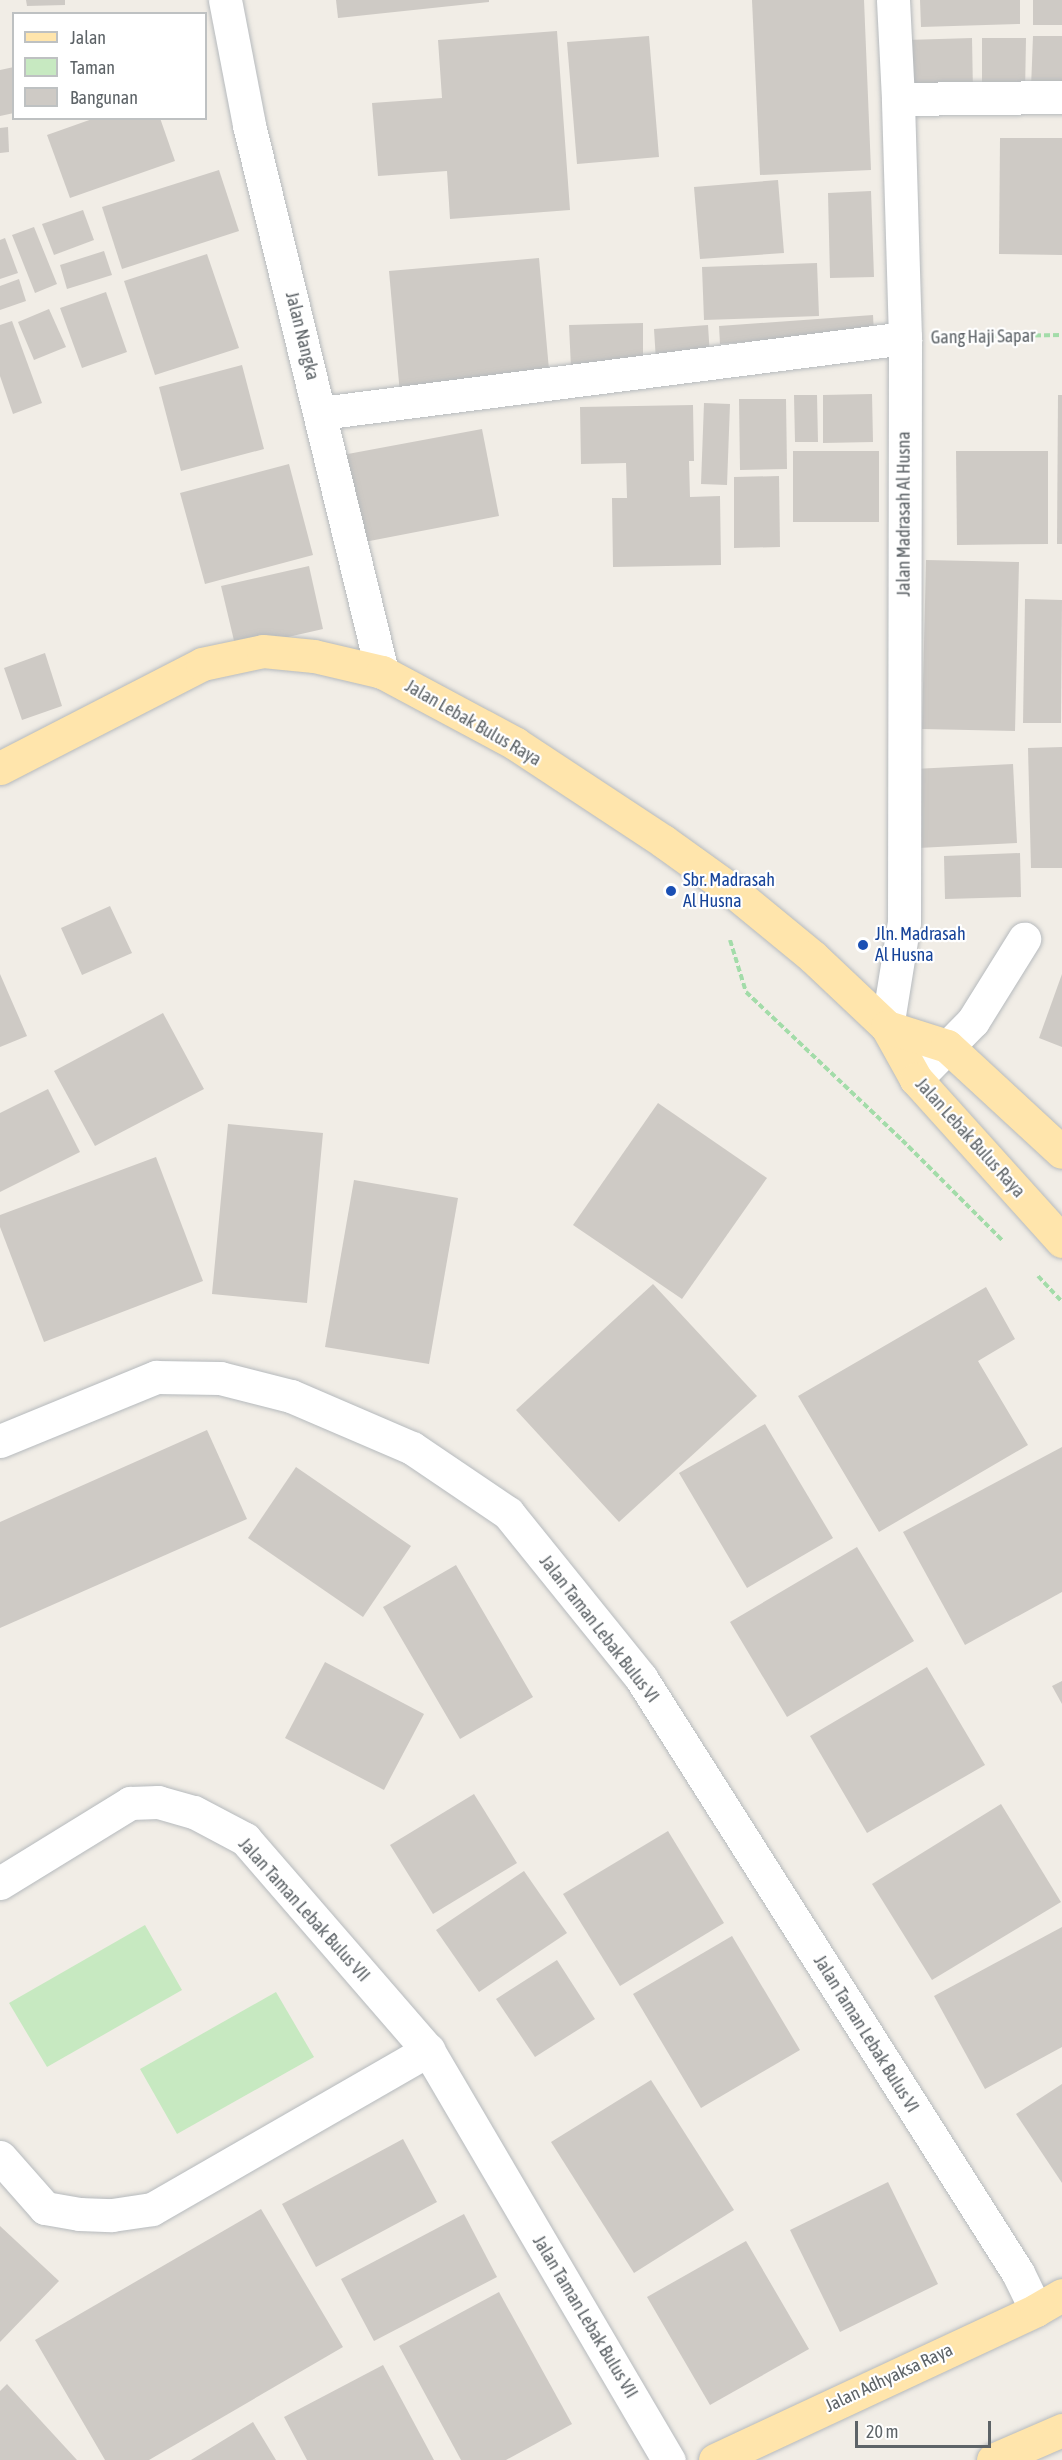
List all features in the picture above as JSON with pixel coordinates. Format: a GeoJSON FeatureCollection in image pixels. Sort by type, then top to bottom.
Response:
{"type":"FeatureCollection","features":[{"type":"Feature","properties":{"kind":"main road","name":"Jalan Lebak Bulus Raya"},"geometry":{"type":"LineString","coordinates":[[0,768],[202,664],[263,651],[314,656],[382,672],[516,744],[663,841],[734,892],[813,957],[886,1028],[916,1079],[1062,1241]]}},
{"type":"Feature","properties":{"kind":"main road","name":"Jalan Lebak Bulus Raya"},"geometry":{"type":"LineString","coordinates":[[886,1028],[947,1046],[1062,1152]]}},
{"type":"Feature","properties":{"kind":"main road","name":"Jalan Adhyaksa Raya"},"geometry":{"type":"LineString","coordinates":[[715,2460],[1049,2302]]}},
{"type":"Feature","properties":{"kind":"main road"},"geometry":{"type":"LineString","coordinates":[[993,2460],[1062,2430]]}},
{"type":"Feature","properties":{"kind":"street","name":"Jalan Nangka"},"geometry":{"type":"LineString","coordinates":[[225,0],[249,125],[321,413],[382,672]]}},
{"type":"Feature","properties":{"kind":"street","name":"Jalan Madrasah Al Husna"},"geometry":{"type":"LineString","coordinates":[[886,1028],[904,922],[905,338],[893,0]]}},
{"type":"Feature","properties":{"kind":"street"},"geometry":{"type":"LineString","coordinates":[[898,99],[1062,97]]}},
{"type":"Feature","properties":{"kind":"street"},"geometry":{"type":"LineString","coordinates":[[321,413],[905,338]]}},
{"type":"Feature","properties":{"kind":"street"},"geometry":{"type":"LineString","coordinates":[[916,1079],[973,1021],[1024,939]]}},
{"type":"Feature","properties":{"kind":"street","name":"Jalan Taman Lebak Bulus VI"},"geometry":{"type":"LineString","coordinates":[[0,1442],[156,1377],[220,1378],[291,1396],[412,1448],[508,1513],[641,1678],[1018,2273],[1049,2302]]}},
{"type":"Feature","properties":{"kind":"street","name":"Jalan Taman Lebak Bulus VII"},"geometry":{"type":"LineString","coordinates":[[0,1883],[130,1803],[158,1802],[194,1812],[246,1839],[428,2050],[669,2460]]}},
{"type":"Feature","properties":{"kind":"street"},"geometry":{"type":"LineString","coordinates":[[0,2157],[45,2208],[90,2214],[152,2209],[428,2050]]}},
{"type":"Feature","properties":{"kind":"path","name":"Gang Haji Sapar"},"geometry":{"type":"LineString","coordinates":[[905,338],[1062,335]]}},
{"type":"Feature","properties":{"kind":"path"},"geometry":{"type":"LineString","coordinates":[[734,892],[730,946],[746,992],[902,1140],[1007,1245]]}},
{"type":"Feature","properties":{"kind":"path"},"geometry":{"type":"LineString","coordinates":[[1032,1269],[1062,1302]]}},
{"type":"Feature","properties":{"kind":"green space"},"geometry":{"type":"Polygon","coordinates":[[[145,1925],[182,1990],[47,2067],[9,2003],[145,1925]]]}},
{"type":"Feature","properties":{"kind":"green space"},"geometry":{"type":"Polygon","coordinates":[[[276,1992],[314,2057],[177,2134],[140,2069],[276,1992]]]}},
{"type":"Feature","properties":{"kind":"building"},"geometry":{"type":"Polygon","coordinates":[[[26,0],[65,0],[65,5],[27,6],[26,0]]]}},
{"type":"Feature","properties":{"kind":"building"},"geometry":{"type":"Polygon","coordinates":[[[336,0],[489,0],[489,2],[338,18],[336,0]]]}},
{"type":"Feature","properties":{"kind":"building"},"geometry":{"type":"Polygon","coordinates":[[[752,0],[864,0],[871,170],[760,175],[752,0]]]}},
{"type":"Feature","properties":{"kind":"building"},"geometry":{"type":"Polygon","coordinates":[[[920,0],[1020,0],[1020,24],[921,27],[920,0]]]}},
{"type":"Feature","properties":{"kind":"building"},"geometry":{"type":"Polygon","coordinates":[[[1033,0],[1062,0],[1062,25],[1033,25],[1033,0]]]}},
{"type":"Feature","properties":{"kind":"building"},"geometry":{"type":"Polygon","coordinates":[[[557,31],[570,210],[450,219],[447,171],[378,176],[372,103],[442,98],[438,40],[557,31]]]}},
{"type":"Feature","properties":{"kind":"building"},"geometry":{"type":"Polygon","coordinates":[[[649,36],[659,157],[577,164],[567,42],[649,36]]]}},
{"type":"Feature","properties":{"kind":"building"},"geometry":{"type":"Polygon","coordinates":[[[1033,36],[1062,36],[1062,88],[1031,88],[1033,36]]]}},
{"type":"Feature","properties":{"kind":"building"},"geometry":{"type":"Polygon","coordinates":[[[972,38],[973,93],[907,94],[906,40],[972,38]]]}},
{"type":"Feature","properties":{"kind":"building"},"geometry":{"type":"Polygon","coordinates":[[[982,38],[1026,38],[1025,93],[982,93],[982,38]]]}},
{"type":"Feature","properties":{"kind":"building"},"geometry":{"type":"Polygon","coordinates":[[[12,67],[12,113],[0,116],[0,70],[12,67]]]}},
{"type":"Feature","properties":{"kind":"building"},"geometry":{"type":"Polygon","coordinates":[[[89,120],[161,120],[175,161],[70,198],[47,135],[89,120]]]}},
{"type":"Feature","properties":{"kind":"building"},"geometry":{"type":"Polygon","coordinates":[[[8,127],[9,152],[0,153],[0,128],[8,127]]]}},
{"type":"Feature","properties":{"kind":"building"},"geometry":{"type":"Polygon","coordinates":[[[1000,138],[1062,138],[1062,255],[999,254],[1000,138]]]}},
{"type":"Feature","properties":{"kind":"building"},"geometry":{"type":"Polygon","coordinates":[[[219,170],[239,231],[122,269],[102,207],[219,170]]]}},
{"type":"Feature","properties":{"kind":"building"},"geometry":{"type":"Polygon","coordinates":[[[778,180],[784,253],[700,259],[694,187],[778,180]]]}},
{"type":"Feature","properties":{"kind":"building"},"geometry":{"type":"Polygon","coordinates":[[[871,191],[874,277],[830,278],[828,193],[871,191]]]}},
{"type":"Feature","properties":{"kind":"building"},"geometry":{"type":"Polygon","coordinates":[[[83,210],[94,240],[54,255],[42,224],[83,210]]]}},
{"type":"Feature","properties":{"kind":"building"},"geometry":{"type":"Polygon","coordinates":[[[34,227],[57,284],[35,293],[12,235],[34,227]]]}},
{"type":"Feature","properties":{"kind":"building"},"geometry":{"type":"Polygon","coordinates":[[[5,238],[18,273],[0,279],[0,240],[5,238]]]}},
{"type":"Feature","properties":{"kind":"building"},"geometry":{"type":"Polygon","coordinates":[[[104,251],[112,275],[67,289],[60,265],[104,251]]]}},
{"type":"Feature","properties":{"kind":"building"},"geometry":{"type":"Polygon","coordinates":[[[207,254],[239,348],[155,375],[124,281],[207,254]]]}},
{"type":"Feature","properties":{"kind":"building"},"geometry":{"type":"Polygon","coordinates":[[[539,258],[550,381],[400,394],[389,271],[539,258]]]}},
{"type":"Feature","properties":{"kind":"building"},"geometry":{"type":"Polygon","coordinates":[[[817,263],[819,316],[704,320],[702,267],[817,263]]]}},
{"type":"Feature","properties":{"kind":"building"},"geometry":{"type":"Polygon","coordinates":[[[19,279],[26,301],[0,310],[0,286],[19,279]]]}},
{"type":"Feature","properties":{"kind":"building"},"geometry":{"type":"Polygon","coordinates":[[[106,292],[127,352],[82,368],[60,308],[106,292]]]}},
{"type":"Feature","properties":{"kind":"building"},"geometry":{"type":"Polygon","coordinates":[[[49,309],[66,347],[34,360],[18,322],[49,309]]]}},
{"type":"Feature","properties":{"kind":"building"},"geometry":{"type":"Polygon","coordinates":[[[873,315],[874,333],[720,344],[719,326],[873,315]]]}},
{"type":"Feature","properties":{"kind":"building"},"geometry":{"type":"Polygon","coordinates":[[[12,321],[42,403],[13,414],[0,376],[0,325],[12,321]]]}},
{"type":"Feature","properties":{"kind":"building"},"geometry":{"type":"Polygon","coordinates":[[[643,323],[643,365],[571,368],[569,325],[643,323]]]}},
{"type":"Feature","properties":{"kind":"building"},"geometry":{"type":"Polygon","coordinates":[[[708,325],[710,357],[656,361],[654,329],[708,325]]]}},
{"type":"Feature","properties":{"kind":"building"},"geometry":{"type":"Polygon","coordinates":[[[242,365],[264,449],[181,471],[159,387],[242,365]]]}},
{"type":"Feature","properties":{"kind":"building"},"geometry":{"type":"Polygon","coordinates":[[[872,394],[873,442],[823,443],[823,395],[872,394]]]}},
{"type":"Feature","properties":{"kind":"building"},"geometry":{"type":"Polygon","coordinates":[[[794,395],[817,395],[818,442],[795,442],[794,395]]]}},
{"type":"Feature","properties":{"kind":"building"},"geometry":{"type":"Polygon","coordinates":[[[1058,395],[1062,395],[1062,544],[1057,544],[1058,395]]]}},
{"type":"Feature","properties":{"kind":"building"},"geometry":{"type":"Polygon","coordinates":[[[739,399],[786,399],[787,469],[740,470],[739,399]]]}},
{"type":"Feature","properties":{"kind":"building"},"geometry":{"type":"Polygon","coordinates":[[[704,403],[730,404],[727,485],[701,484],[704,403]]]}},
{"type":"Feature","properties":{"kind":"building"},"geometry":{"type":"Polygon","coordinates":[[[693,405],[694,461],[689,461],[690,497],[720,496],[721,565],[613,567],[612,498],[627,498],[626,463],[581,464],[580,407],[693,405]]]}},
{"type":"Feature","properties":{"kind":"building"},"geometry":{"type":"Polygon","coordinates":[[[482,429],[499,516],[354,544],[337,456],[482,429]]]}},
{"type":"Feature","properties":{"kind":"building"},"geometry":{"type":"Polygon","coordinates":[[[793,451],[879,451],[879,522],[793,522],[793,451]]]}},
{"type":"Feature","properties":{"kind":"building"},"geometry":{"type":"Polygon","coordinates":[[[956,451],[1048,451],[1048,544],[957,545],[956,451]]]}},
{"type":"Feature","properties":{"kind":"building"},"geometry":{"type":"Polygon","coordinates":[[[289,464],[313,555],[205,584],[180,493],[289,464]]]}},
{"type":"Feature","properties":{"kind":"building"},"geometry":{"type":"Polygon","coordinates":[[[779,476],[780,547],[734,548],[734,477],[779,476]]]}},
{"type":"Feature","properties":{"kind":"building"},"geometry":{"type":"Polygon","coordinates":[[[926,560],[1019,562],[1015,731],[922,729],[926,560]]]}},
{"type":"Feature","properties":{"kind":"building"},"geometry":{"type":"Polygon","coordinates":[[[309,566],[323,629],[236,649],[221,586],[309,566]]]}},
{"type":"Feature","properties":{"kind":"building"},"geometry":{"type":"Polygon","coordinates":[[[1025,599],[1062,600],[1061,723],[1023,723],[1025,599]]]}},
{"type":"Feature","properties":{"kind":"building"},"geometry":{"type":"Polygon","coordinates":[[[45,653],[62,706],[22,720],[4,668],[45,653]]]}},
{"type":"Feature","properties":{"kind":"building"},"geometry":{"type":"Polygon","coordinates":[[[1062,747],[1062,868],[1031,868],[1028,748],[1062,747]]]}},
{"type":"Feature","properties":{"kind":"building"},"geometry":{"type":"Polygon","coordinates":[[[1013,764],[1017,843],[918,848],[914,769],[1013,764]]]}},
{"type":"Feature","properties":{"kind":"building"},"geometry":{"type":"Polygon","coordinates":[[[1020,853],[1021,897],[945,899],[944,856],[1020,853]]]}},
{"type":"Feature","properties":{"kind":"building"},"geometry":{"type":"Polygon","coordinates":[[[110,906],[132,953],[82,975],[61,928],[110,906]]]}},
{"type":"Feature","properties":{"kind":"building"},"geometry":{"type":"Polygon","coordinates":[[[0,974],[27,1036],[0,1047],[0,974]]]}},
{"type":"Feature","properties":{"kind":"building"},"geometry":{"type":"Polygon","coordinates":[[[1062,974],[1062,1047],[1039,1038],[1062,974]]]}},
{"type":"Feature","properties":{"kind":"building"},"geometry":{"type":"Polygon","coordinates":[[[163,1013],[204,1089],[95,1146],[54,1071],[163,1013]]]}},
{"type":"Feature","properties":{"kind":"building"},"geometry":{"type":"Polygon","coordinates":[[[48,1089],[80,1152],[0,1192],[0,1113],[48,1089]]]}},
{"type":"Feature","properties":{"kind":"building"},"geometry":{"type":"Polygon","coordinates":[[[658,1103],[767,1178],[682,1299],[573,1225],[658,1103]]]}},
{"type":"Feature","properties":{"kind":"building"},"geometry":{"type":"Polygon","coordinates":[[[228,1124],[323,1133],[307,1303],[212,1294],[228,1124]]]}},
{"type":"Feature","properties":{"kind":"building"},"geometry":{"type":"Polygon","coordinates":[[[156,1157],[203,1281],[44,1342],[0,1227],[0,1215],[156,1157]]]}},
{"type":"Feature","properties":{"kind":"building"},"geometry":{"type":"Polygon","coordinates":[[[354,1180],[458,1198],[429,1364],[325,1347],[354,1180]]]}},
{"type":"Feature","properties":{"kind":"building"},"geometry":{"type":"Polygon","coordinates":[[[653,1284],[757,1396],[619,1522],[516,1410],[653,1284]]]}},
{"type":"Feature","properties":{"kind":"building"},"geometry":{"type":"Polygon","coordinates":[[[986,1287],[1015,1339],[978,1361],[1028,1445],[879,1532],[798,1396],[986,1287]]]}},
{"type":"Feature","properties":{"kind":"building"},"geometry":{"type":"Polygon","coordinates":[[[765,1424],[833,1538],[747,1588],[679,1473],[765,1424]]]}},
{"type":"Feature","properties":{"kind":"building"},"geometry":{"type":"Polygon","coordinates":[[[207,1430],[247,1519],[0,1628],[0,1522],[207,1430]]]}},
{"type":"Feature","properties":{"kind":"building"},"geometry":{"type":"Polygon","coordinates":[[[1062,1447],[1062,1592],[965,1645],[903,1532],[1062,1447]]]}},
{"type":"Feature","properties":{"kind":"building"},"geometry":{"type":"Polygon","coordinates":[[[296,1467],[411,1546],[363,1617],[248,1538],[296,1467]]]}},
{"type":"Feature","properties":{"kind":"building"},"geometry":{"type":"Polygon","coordinates":[[[857,1547],[914,1641],[787,1717],[730,1622],[857,1547]]]}},
{"type":"Feature","properties":{"kind":"building"},"geometry":{"type":"Polygon","coordinates":[[[456,1565],[533,1697],[460,1739],[383,1607],[456,1565]]]}},
{"type":"Feature","properties":{"kind":"building"},"geometry":{"type":"Polygon","coordinates":[[[325,1662],[424,1714],[384,1790],[285,1738],[325,1662]]]}},
{"type":"Feature","properties":{"kind":"building"},"geometry":{"type":"Polygon","coordinates":[[[927,1667],[985,1765],[867,1833],[810,1736],[927,1667]]]}},
{"type":"Feature","properties":{"kind":"building"},"geometry":{"type":"Polygon","coordinates":[[[1062,1681],[1062,1704],[1052,1686],[1062,1681]]]}},
{"type":"Feature","properties":{"kind":"building"},"geometry":{"type":"Polygon","coordinates":[[[474,1794],[517,1863],[433,1914],[390,1845],[474,1794]]]}},
{"type":"Feature","properties":{"kind":"building"},"geometry":{"type":"Polygon","coordinates":[[[1001,1804],[1061,1902],[932,1980],[872,1884],[1001,1804]]]}},
{"type":"Feature","properties":{"kind":"building"},"geometry":{"type":"Polygon","coordinates":[[[668,1831],[724,1923],[620,1986],[563,1894],[668,1831]]]}},
{"type":"Feature","properties":{"kind":"building"},"geometry":{"type":"Polygon","coordinates":[[[524,1871],[567,1933],[479,1992],[436,1930],[524,1871]]]}},
{"type":"Feature","properties":{"kind":"building"},"geometry":{"type":"Polygon","coordinates":[[[1062,1927],[1062,2047],[985,2089],[934,1996],[1062,1927]]]}},
{"type":"Feature","properties":{"kind":"building"},"geometry":{"type":"Polygon","coordinates":[[[732,1936],[800,2050],[701,2108],[633,1994],[732,1936]]]}},
{"type":"Feature","properties":{"kind":"building"},"geometry":{"type":"Polygon","coordinates":[[[557,1960],[595,2019],[535,2057],[496,1999],[557,1960]]]}},
{"type":"Feature","properties":{"kind":"building"},"geometry":{"type":"Polygon","coordinates":[[[651,2080],[734,2210],[634,2273],[551,2142],[651,2080]]]}},
{"type":"Feature","properties":{"kind":"building"},"geometry":{"type":"Polygon","coordinates":[[[1062,2084],[1062,2183],[1016,2114],[1062,2084]]]}},
{"type":"Feature","properties":{"kind":"building"},"geometry":{"type":"Polygon","coordinates":[[[403,2139],[437,2202],[316,2267],[282,2204],[403,2139]]]}},
{"type":"Feature","properties":{"kind":"building"},"geometry":{"type":"Polygon","coordinates":[[[888,2182],[938,2284],[840,2332],[790,2230],[888,2182]]]}},
{"type":"Feature","properties":{"kind":"building"},"geometry":{"type":"Polygon","coordinates":[[[261,2209],[343,2347],[149,2460],[105,2460],[35,2340],[261,2209]]]}},
{"type":"Feature","properties":{"kind":"building"},"geometry":{"type":"Polygon","coordinates":[[[464,2214],[497,2277],[374,2341],[341,2279],[464,2214]]]}},
{"type":"Feature","properties":{"kind":"building"},"geometry":{"type":"Polygon","coordinates":[[[0,2226],[59,2281],[0,2342],[0,2226]]]}},
{"type":"Feature","properties":{"kind":"building"},"geometry":{"type":"Polygon","coordinates":[[[746,2241],[809,2349],[710,2405],[647,2297],[746,2241]]]}},
{"type":"Feature","properties":{"kind":"building"},"geometry":{"type":"Polygon","coordinates":[[[499,2292],[572,2424],[506,2460],[461,2460],[399,2346],[499,2292]]]}},
{"type":"Feature","properties":{"kind":"building"},"geometry":{"type":"Polygon","coordinates":[[[383,2365],[434,2460],[307,2460],[284,2417],[383,2365]]]}},
{"type":"Feature","properties":{"kind":"building"},"geometry":{"type":"Polygon","coordinates":[[[7,2384],[77,2460],[0,2460],[0,2391],[7,2384]]]}},
{"type":"Feature","properties":{"kind":"building"},"geometry":{"type":"Polygon","coordinates":[[[253,2422],[276,2460],[191,2460],[253,2422]]]}},
{"type":"Feature","properties":{"kind":"place","name":"Sbr. Madrasah Al Husna"},"geometry":{"type":"Point","coordinates":[671,891]}},
{"type":"Feature","properties":{"kind":"place","name":"Jln. Madrasah Al Husna"},"geometry":{"type":"Point","coordinates":[863,945]}}]}
